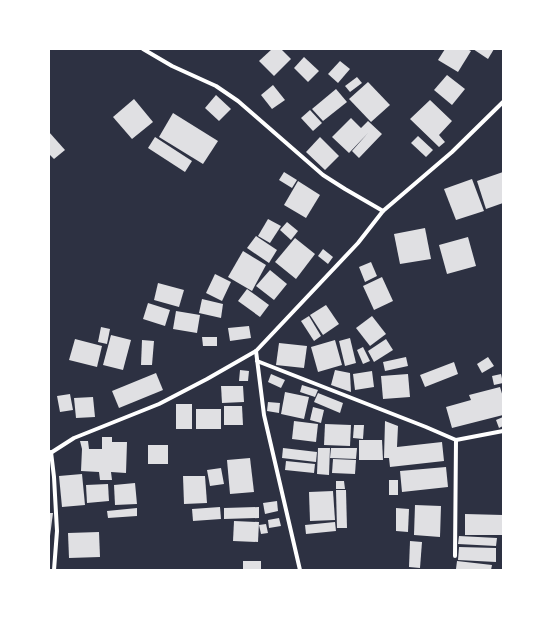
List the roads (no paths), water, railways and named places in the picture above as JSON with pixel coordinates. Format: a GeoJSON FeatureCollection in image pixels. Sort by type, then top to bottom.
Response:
{"type":"FeatureCollection","features":[{"type":"Feature","properties":{"kind":"street"},"geometry":{"type":"LineString","coordinates":[[143,49],[172,66],[216,86],[238,101],[322,175],[383,211]]}},
{"type":"Feature","properties":{"kind":"street"},"geometry":{"type":"LineString","coordinates":[[54,570],[57,532],[54,477],[50,453],[74,438],[159,404],[256,351],[358,243],[383,211],[452,152],[503,102]]}},
{"type":"Feature","properties":{"kind":"street"},"geometry":{"type":"LineString","coordinates":[[256,351],[264,415],[300,570]]}},
{"type":"Feature","properties":{"kind":"street"},"geometry":{"type":"LineString","coordinates":[[258,361],[456,440],[503,431]]}},
{"type":"Feature","properties":{"kind":"street"},"geometry":{"type":"LineString","coordinates":[[455,556],[456,440]]}}]}
